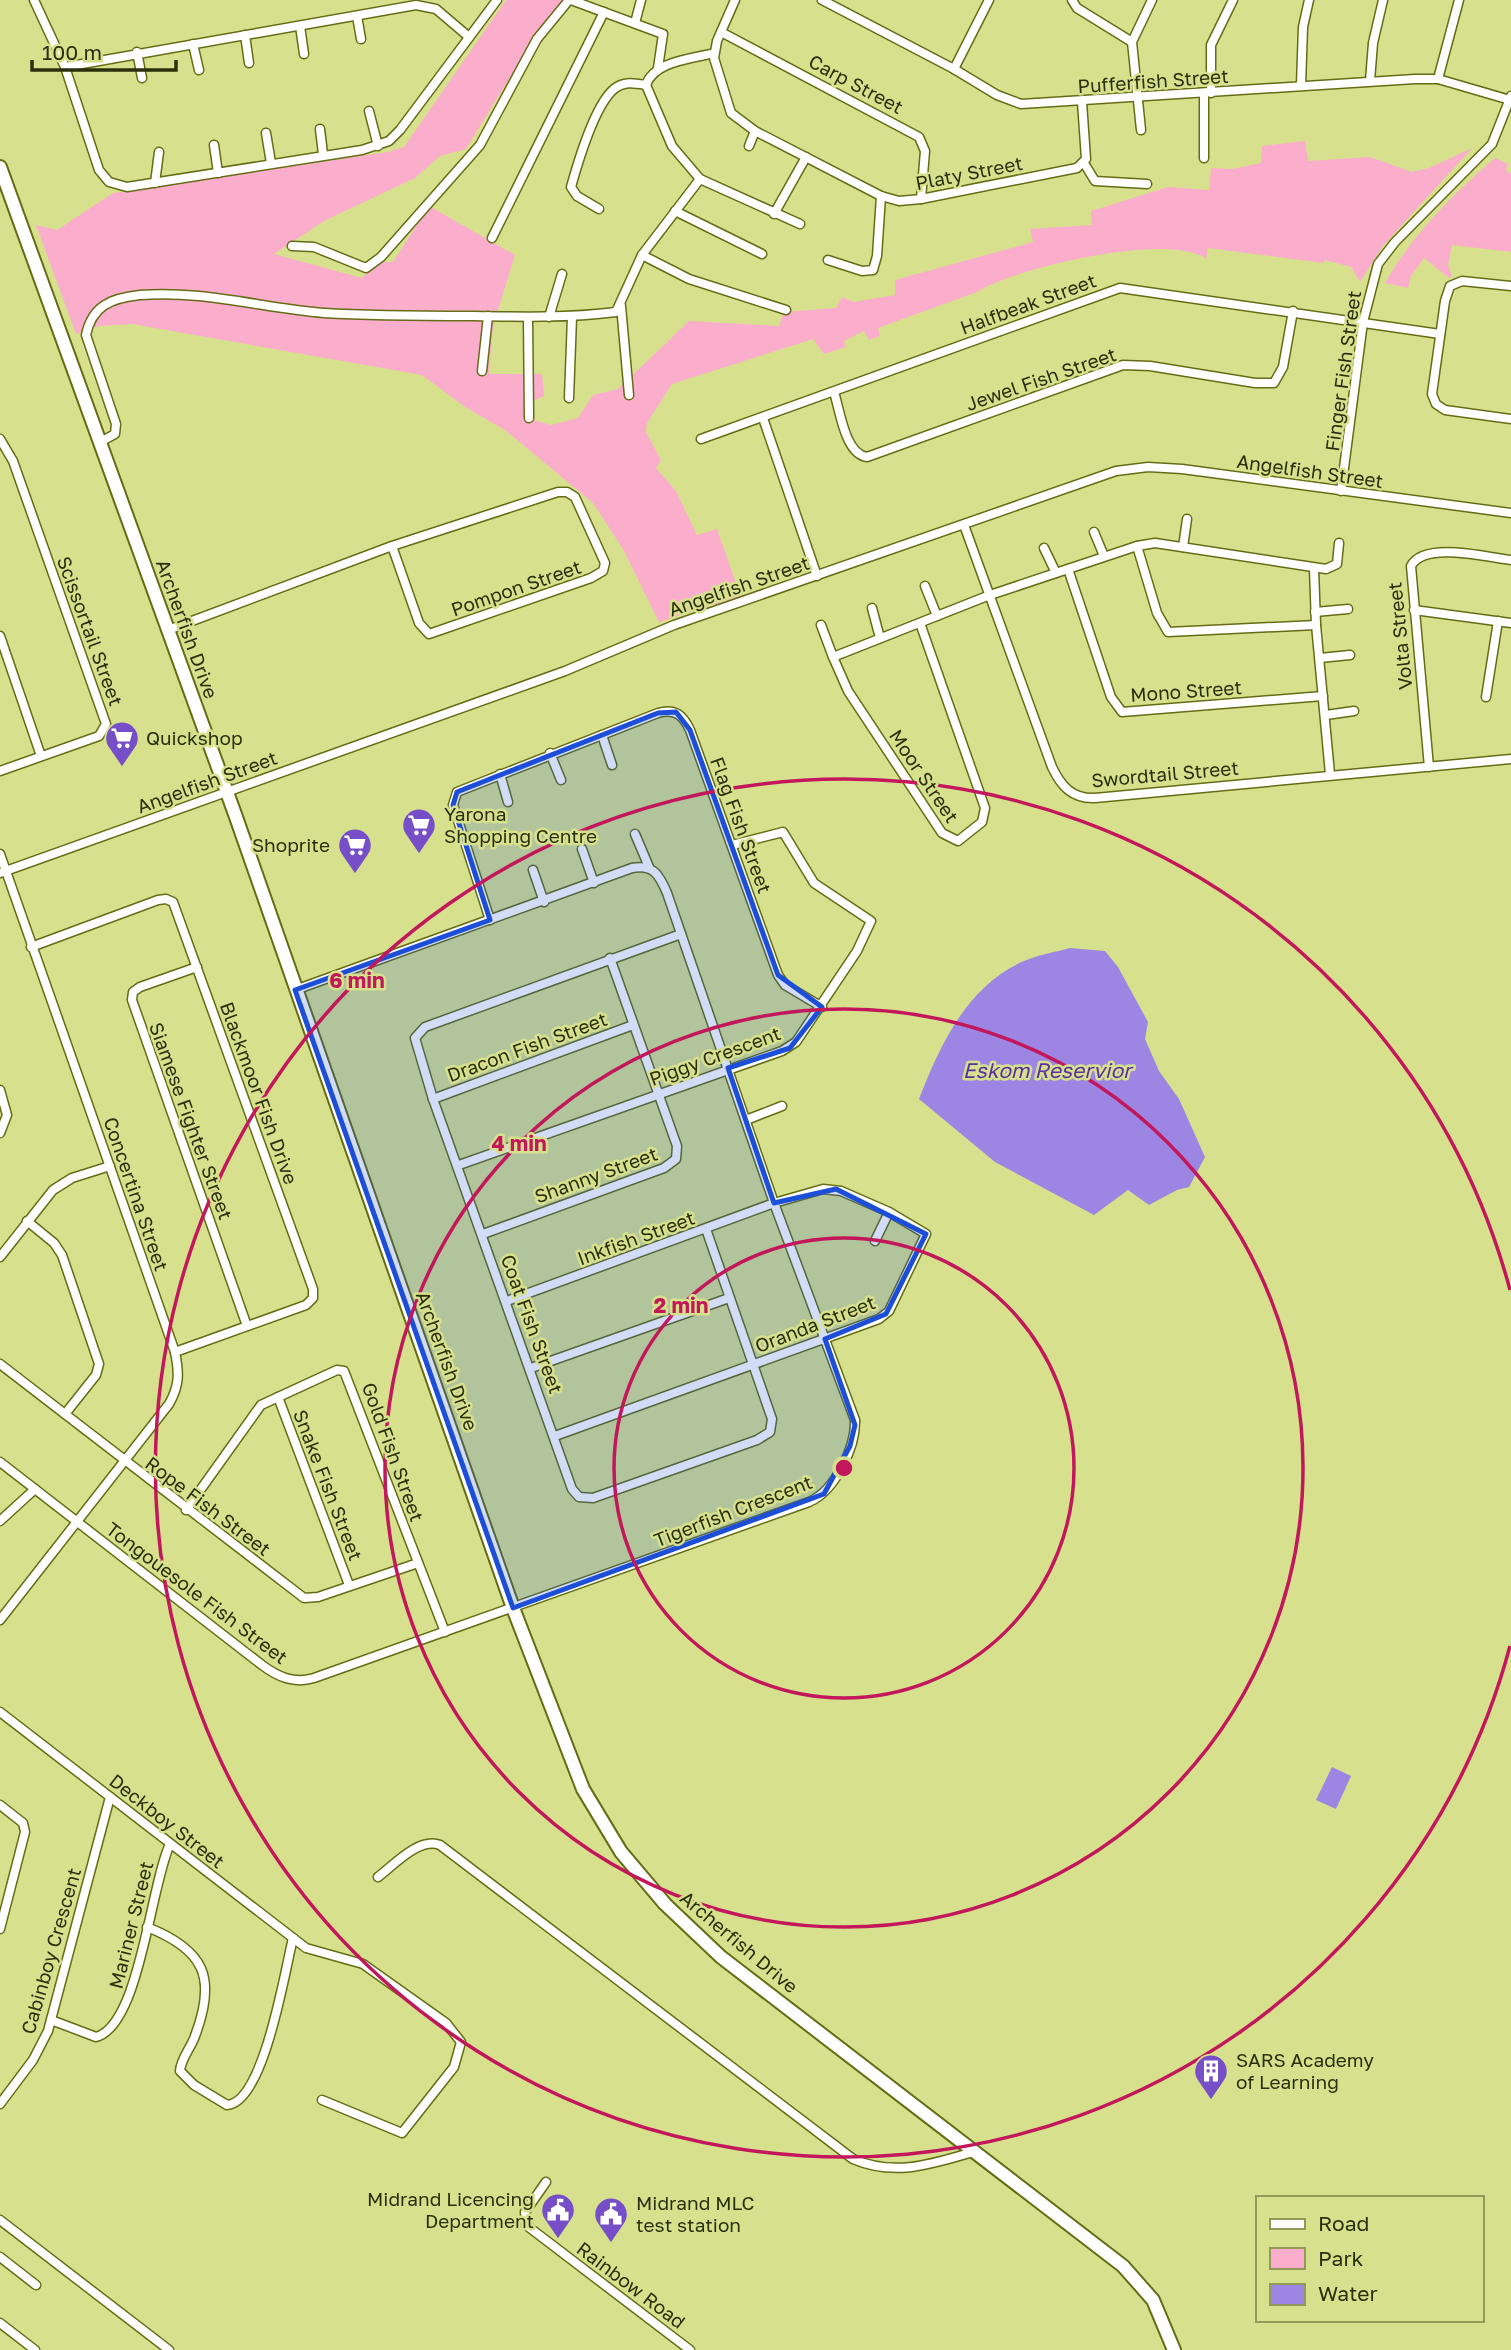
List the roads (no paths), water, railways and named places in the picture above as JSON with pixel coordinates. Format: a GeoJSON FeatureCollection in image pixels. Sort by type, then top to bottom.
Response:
{"type":"FeatureCollection","features":[{"type":"Feature","properties":{"kind":"street"},"geometry":{"type":"LineString","coordinates":[[34,0],[65,67],[101,174],[121,186],[155,183],[378,146],[400,130],[497,0]]}},
{"type":"Feature","properties":{"kind":"street"},"geometry":{"type":"LineString","coordinates":[[292,246],[314,247],[366,268],[381,257],[480,145],[537,39],[570,0],[664,36],[658,68]]}},
{"type":"Feature","properties":{"kind":"street"},"geometry":{"type":"LineString","coordinates":[[635,23],[641,0]]}},
{"type":"Feature","properties":{"kind":"street"},"geometry":{"type":"LineString","coordinates":[[735,0],[714,53],[658,68],[649,76],[646,85],[672,146],[700,179],[800,224]]}},
{"type":"Feature","properties":{"kind":"street","name":"Pufferfish Street"},"geometry":{"type":"LineString","coordinates":[[824,0],[1013,102],[1038,105],[1301,85],[1438,79],[1510,98]]}},
{"type":"Feature","properties":{"kind":"street"},"geometry":{"type":"LineString","coordinates":[[954,69],[989,0]]}},
{"type":"Feature","properties":{"kind":"street"},"geometry":{"type":"LineString","coordinates":[[1072,0],[1077,8],[1132,42]]}},
{"type":"Feature","properties":{"kind":"street"},"geometry":{"type":"LineString","coordinates":[[1141,130],[1132,42],[1152,0]]}},
{"type":"Feature","properties":{"kind":"street"},"geometry":{"type":"LineString","coordinates":[[1204,158],[1211,45],[1233,0]]}},
{"type":"Feature","properties":{"kind":"street"},"geometry":{"type":"LineString","coordinates":[[1301,85],[1303,27],[1310,0]]}},
{"type":"Feature","properties":{"kind":"street"},"geometry":{"type":"LineString","coordinates":[[1370,81],[1373,43],[1383,0]]}},
{"type":"Feature","properties":{"kind":"street"},"geometry":{"type":"LineString","coordinates":[[1438,79],[1459,0]]}},
{"type":"Feature","properties":{"kind":"street"},"geometry":{"type":"LineString","coordinates":[[65,67],[137,52],[426,5],[436,9],[469,37]]}},
{"type":"Feature","properties":{"kind":"street"},"geometry":{"type":"LineString","coordinates":[[492,238],[604,12]]}},
{"type":"Feature","properties":{"kind":"street"},"geometry":{"type":"LineString","coordinates":[[357,16],[361,39]]}},
{"type":"Feature","properties":{"kind":"street"},"geometry":{"type":"LineString","coordinates":[[300,26],[304,54]]}},
{"type":"Feature","properties":{"kind":"street","name":"Carp Street"},"geometry":{"type":"LineString","coordinates":[[721,32],[919,137],[925,151],[921,199]]}},
{"type":"Feature","properties":{"kind":"street"},"geometry":{"type":"LineString","coordinates":[[245,35],[250,63]]}},
{"type":"Feature","properties":{"kind":"street"},"geometry":{"type":"LineString","coordinates":[[193,44],[199,69]]}},
{"type":"Feature","properties":{"kind":"street"},"geometry":{"type":"LineString","coordinates":[[137,52],[142,78]]}},
{"type":"Feature","properties":{"kind":"street","name":"Platy Street"},"geometry":{"type":"LineString","coordinates":[[714,53],[729,110],[755,131],[881,196],[900,201],[921,199],[1074,169],[1084,163]]}},
{"type":"Feature","properties":{"kind":"street"},"geometry":{"type":"LineString","coordinates":[[599,209],[577,196],[571,187],[583,148],[614,89],[628,82],[646,85]]}},
{"type":"Feature","properties":{"kind":"street","name":"Finger Fish Street"},"geometry":{"type":"LineString","coordinates":[[1341,491],[1363,322],[1373,281],[1384,255],[1492,144],[1510,98]]}},
{"type":"Feature","properties":{"kind":"street"},"geometry":{"type":"LineString","coordinates":[[1082,102],[1087,153],[1084,163],[1095,181],[1147,184]]}},
{"type":"Feature","properties":{"kind":"street"},"geometry":{"type":"LineString","coordinates":[[369,111],[378,146]]}},
{"type":"Feature","properties":{"kind":"street"},"geometry":{"type":"LineString","coordinates":[[320,129],[323,154]]}},
{"type":"Feature","properties":{"kind":"street"},"geometry":{"type":"LineString","coordinates":[[749,146],[755,131]]}},
{"type":"Feature","properties":{"kind":"street"},"geometry":{"type":"LineString","coordinates":[[265,133],[271,163]]}},
{"type":"Feature","properties":{"kind":"street"},"geometry":{"type":"LineString","coordinates":[[214,145],[218,173]]}},
{"type":"Feature","properties":{"kind":"street"},"geometry":{"type":"LineString","coordinates":[[155,183],[159,152]]}},
{"type":"Feature","properties":{"kind":"street"},"geometry":{"type":"LineString","coordinates":[[774,214],[806,157]]}},
{"type":"Feature","properties":{"kind":"street","name":"Archerfish Drive"},"geometry":{"type":"LineString","coordinates":[[0,167],[4,193],[25,231],[102,441],[513,1608],[583,1789],[612,1839],[643,1880],[711,1949],[1132,2275],[1158,2309],[1174,2350]]}},
{"type":"Feature","properties":{"kind":"street"},"geometry":{"type":"LineString","coordinates":[[629,395],[621,306],[632,270],[700,179]]}},
{"type":"Feature","properties":{"kind":"street"},"geometry":{"type":"LineString","coordinates":[[828,260],[862,271],[873,270],[877,256],[881,196]]}},
{"type":"Feature","properties":{"kind":"street"},"geometry":{"type":"LineString","coordinates":[[675,211],[762,254]]}},
{"type":"Feature","properties":{"kind":"street"},"geometry":{"type":"LineString","coordinates":[[642,255],[689,279],[786,310]]}},
{"type":"Feature","properties":{"kind":"street"},"geometry":{"type":"LineString","coordinates":[[549,317],[562,274]]}},
{"type":"Feature","properties":{"kind":"street"},"geometry":{"type":"LineString","coordinates":[[1511,286],[1462,281],[1452,285],[1446,296],[1432,394],[1436,404],[1450,411],[1511,419]]}},
{"type":"Feature","properties":{"kind":"street","name":"Halfbeak Street"},"geometry":{"type":"LineString","coordinates":[[701,439],[1112,290],[1136,288],[1440,334]]}},
{"type":"Feature","properties":{"kind":"street"},"geometry":{"type":"LineString","coordinates":[[102,441],[115,434],[116,424],[86,335],[95,311],[104,303],[139,295],[222,297],[321,312],[528,317],[572,317],[616,312],[621,306]]}},
{"type":"Feature","properties":{"kind":"street","name":"Jewel Fish Street"},"geometry":{"type":"LineString","coordinates":[[834,392],[852,448],[860,456],[867,457],[1123,365],[1150,366],[1255,383],[1274,383],[1283,367],[1293,311]]}},
{"type":"Feature","properties":{"kind":"street"},"geometry":{"type":"LineString","coordinates":[[482,371],[488,316]]}},
{"type":"Feature","properties":{"kind":"street"},"geometry":{"type":"LineString","coordinates":[[528,317],[529,418]]}},
{"type":"Feature","properties":{"kind":"street"},"geometry":{"type":"LineString","coordinates":[[569,398],[572,317]]}},
{"type":"Feature","properties":{"kind":"street"},"geometry":{"type":"LineString","coordinates":[[763,418],[817,576]]}},
{"type":"Feature","properties":{"kind":"street","name":"Scissortail Street"},"geometry":{"type":"LineString","coordinates":[[0,439],[13,460],[106,721],[105,729],[99,736],[0,771]]}},
{"type":"Feature","properties":{"kind":"street","name":"Angelfish Street"},"geometry":{"type":"LineString","coordinates":[[3,872],[565,671],[674,625],[1090,478],[1138,468],[1182,469],[1511,513]]}},
{"type":"Feature","properties":{"kind":"street","name":"Pompon Street"},"geometry":{"type":"LineString","coordinates":[[167,630],[392,547],[553,493],[567,492],[578,502],[605,563],[603,571],[591,578],[429,634],[419,623],[392,547]]}},
{"type":"Feature","properties":{"kind":"street"},"geometry":{"type":"LineString","coordinates":[[1183,547],[1187,519]]}},
{"type":"Feature","properties":{"kind":"street","name":"Swordtail Street"},"geometry":{"type":"LineString","coordinates":[[964,524],[1052,767],[1058,780],[1071,793],[1095,798],[1511,758]]}},
{"type":"Feature","properties":{"kind":"street"},"geometry":{"type":"LineString","coordinates":[[1094,532],[1104,555]]}},
{"type":"Feature","properties":{"kind":"street"},"geometry":{"type":"LineString","coordinates":[[833,657],[990,595],[1137,546],[1155,543],[1314,568],[1336,566],[1339,543]]}},
{"type":"Feature","properties":{"kind":"street"},"geometry":{"type":"LineString","coordinates":[[1137,546],[1157,613],[1168,632],[1316,625]]}},
{"type":"Feature","properties":{"kind":"street"},"geometry":{"type":"LineString","coordinates":[[1044,548],[1056,573]]}},
{"type":"Feature","properties":{"kind":"street","name":"Volta Street"},"geometry":{"type":"LineString","coordinates":[[1429,767],[1409,570],[1420,555],[1436,552],[1511,560]]}},
{"type":"Feature","properties":{"kind":"street"},"geometry":{"type":"LineString","coordinates":[[1314,568],[1316,625],[1330,774]]}},
{"type":"Feature","properties":{"kind":"street","name":"Mono Street"},"geometry":{"type":"LineString","coordinates":[[1068,569],[1111,697],[1122,712],[1323,696]]}},
{"type":"Feature","properties":{"kind":"street"},"geometry":{"type":"LineString","coordinates":[[925,586],[937,616]]}},
{"type":"Feature","properties":{"kind":"street"},"geometry":{"type":"LineString","coordinates":[[872,608],[880,638]]}},
{"type":"Feature","properties":{"kind":"street"},"geometry":{"type":"LineString","coordinates":[[1315,612],[1348,609]]}},
{"type":"Feature","properties":{"kind":"street"},"geometry":{"type":"LineString","coordinates":[[1414,610],[1511,623]]}},
{"type":"Feature","properties":{"kind":"street"},"geometry":{"type":"LineString","coordinates":[[1486,697],[1498,621]]}},
{"type":"Feature","properties":{"kind":"street","name":"Moor Street"},"geometry":{"type":"LineString","coordinates":[[821,625],[848,691],[942,833],[951,841],[963,839],[982,822],[985,808],[920,624]]}},
{"type":"Feature","properties":{"kind":"street"},"geometry":{"type":"LineString","coordinates":[[0,636],[41,756]]}},
{"type":"Feature","properties":{"kind":"street"},"geometry":{"type":"LineString","coordinates":[[1320,658],[1350,655]]}},
{"type":"Feature","properties":{"kind":"street"},"geometry":{"type":"LineString","coordinates":[[1326,715],[1354,711]]}},
{"type":"Feature","properties":{"kind":"street","name":"Flag Fish Street"},"geometry":{"type":"LineString","coordinates":[[490,920],[453,801],[455,794],[463,788],[550,753],[662,712],[680,714],[690,730],[778,975],[785,985],[822,1007]]}},
{"type":"Feature","properties":{"kind":"street"},"geometry":{"type":"LineString","coordinates":[[602,735],[612,765]]}},
{"type":"Feature","properties":{"kind":"street"},"geometry":{"type":"LineString","coordinates":[[550,753],[561,780]]}},
{"type":"Feature","properties":{"kind":"street"},"geometry":{"type":"LineString","coordinates":[[500,774],[509,802]]}},
{"type":"Feature","properties":{"kind":"street","name":"Piggy Crescent"},"geometry":{"type":"LineString","coordinates":[[458,1165],[790,1048],[822,1007],[871,921],[814,883],[783,832],[732,845]]}},
{"type":"Feature","properties":{"kind":"street","name":"Tigerfish Crescent"},"geometry":{"type":"LineString","coordinates":[[513,1608],[809,1502],[824,1494],[850,1446],[855,1430],[853,1414],[774,1203],[663,883],[649,867],[635,834]]}},
{"type":"Feature","properties":{"kind":"street"},"geometry":{"type":"LineString","coordinates":[[582,849],[594,883]]}},
{"type":"Feature","properties":{"kind":"street","name":"Concertina Street"},"geometry":{"type":"LineString","coordinates":[[0,854],[3,872],[175,1352],[179,1376],[175,1393],[0,1620]]}},
{"type":"Feature","properties":{"kind":"street"},"geometry":{"type":"LineString","coordinates":[[295,989],[632,869],[649,867]]}},
{"type":"Feature","properties":{"kind":"street"},"geometry":{"type":"LineString","coordinates":[[533,870],[544,902]]}},
{"type":"Feature","properties":{"kind":"street","name":"Blackmoor Fish Drive"},"geometry":{"type":"LineString","coordinates":[[31,947],[166,899],[176,907],[313,1292],[306,1305],[175,1352]]}},
{"type":"Feature","properties":{"kind":"street","name":"Coat Fish Street"},"geometry":{"type":"LineString","coordinates":[[681,934],[418,1031],[415,1041],[433,1099],[573,1491],[586,1498],[768,1435],[772,1423],[706,1229]]}},
{"type":"Feature","properties":{"kind":"street","name":"Shanny Street"},"geometry":{"type":"LineString","coordinates":[[483,1234],[673,1163],[677,1146],[610,958]]}},
{"type":"Feature","properties":{"kind":"street","name":"Siamese Fighter Street"},"geometry":{"type":"LineString","coordinates":[[197,967],[137,988],[132,1000],[247,1326]]}},
{"type":"Feature","properties":{"kind":"street","name":"Dracon Fish Street"},"geometry":{"type":"LineString","coordinates":[[433,1099],[633,1025]]}},
{"type":"Feature","properties":{"kind":"street"},"geometry":{"type":"LineString","coordinates":[[0,1090],[7,1115],[0,1133]]}},
{"type":"Feature","properties":{"kind":"street"},"geometry":{"type":"LineString","coordinates":[[746,1120],[782,1106]]}},
{"type":"Feature","properties":{"kind":"street"},"geometry":{"type":"LineString","coordinates":[[0,1257],[27,1221],[62,1183],[110,1166]]}},
{"type":"Feature","properties":{"kind":"street","name":"Oranda Street"},"geometry":{"type":"LineString","coordinates":[[555,1436],[825,1339],[886,1314],[924,1242],[924,1231],[889,1212],[833,1189],[774,1203]]}},
{"type":"Feature","properties":{"kind":"street","name":"Inkfish Street"},"geometry":{"type":"LineString","coordinates":[[507,1301],[774,1203]]}},
{"type":"Feature","properties":{"kind":"street"},"geometry":{"type":"LineString","coordinates":[[875,1241],[889,1212]]}},
{"type":"Feature","properties":{"kind":"street"},"geometry":{"type":"LineString","coordinates":[[27,1221],[54,1243],[62,1255],[99,1364],[94,1379],[65,1415]]}},
{"type":"Feature","properties":{"kind":"street"},"geometry":{"type":"LineString","coordinates":[[531,1368],[729,1298]]}},
{"type":"Feature","properties":{"kind":"street","name":"Rope Fish Street"},"geometry":{"type":"LineString","coordinates":[[0,1364],[186,1510],[304,1598],[313,1598],[418,1563]]}},
{"type":"Feature","properties":{"kind":"street","name":"Gold Fish Street"},"geometry":{"type":"LineString","coordinates":[[186,1510],[265,1402],[337,1370],[347,1374],[445,1632]]}},
{"type":"Feature","properties":{"kind":"street","name":"Snake Fish Street"},"geometry":{"type":"LineString","coordinates":[[278,1397],[349,1585]]}},
{"type":"Feature","properties":{"kind":"street","name":"Tongouesole Fish Street"},"geometry":{"type":"LineString","coordinates":[[1,1466],[35,1489],[262,1665],[284,1678],[308,1679],[513,1608]]}},
{"type":"Feature","properties":{"kind":"street"},"geometry":{"type":"LineString","coordinates":[[0,1521],[35,1489]]}},
{"type":"Feature","properties":{"kind":"street","name":"Deckboy Street"},"geometry":{"type":"LineString","coordinates":[[0,1712],[293,1938],[317,1952],[363,1964],[446,2023],[461,2042],[454,2067],[402,2133],[322,2100]]}},
{"type":"Feature","properties":{"kind":"street","name":"Cabinboy Crescent"},"geometry":{"type":"LineString","coordinates":[[0,2104],[36,2056],[51,2020],[110,1797]]}},
{"type":"Feature","properties":{"kind":"street"},"geometry":{"type":"LineString","coordinates":[[0,1805],[23,1823],[25,1832],[0,1929]]}},
{"type":"Feature","properties":{"kind":"street"},"geometry":{"type":"LineString","coordinates":[[378,1877],[422,1846],[430,1842],[440,1845],[853,2159],[881,2168],[911,2168],[973,2152]]}},
{"type":"Feature","properties":{"kind":"street","name":"Mariner Street"},"geometry":{"type":"LineString","coordinates":[[51,2020],[88,2036],[106,2033],[131,1996],[157,1880],[170,1844]]}},
{"type":"Feature","properties":{"kind":"street"},"geometry":{"type":"LineString","coordinates":[[147,1927],[188,1950],[205,1970],[201,2018],[180,2071],[202,2091],[227,2105],[236,2103],[246,2092],[261,2066],[293,1938]]}},
{"type":"Feature","properties":{"kind":"street","name":"Rainbow Road"},"geometry":{"type":"LineString","coordinates":[[547,2182],[525,2212],[526,2225],[690,2350]]}},
{"type":"Feature","properties":{"kind":"street"},"geometry":{"type":"LineString","coordinates":[[0,2220],[169,2350]]}},
{"type":"Feature","properties":{"kind":"street"},"geometry":{"type":"LineString","coordinates":[[0,2257],[36,2285]]}},
{"type":"Feature","properties":{"kind":"street"},"geometry":{"type":"LineString","coordinates":[[0,2323],[35,2350]]}},
{"type":"Feature","properties":{"kind":"water","name":"Eskom Reservior"},"geometry":{"type":"Polygon","coordinates":[[[1070,948],[1105,951],[1118,967],[1148,1022],[1145,1039],[1159,1071],[1179,1099],[1205,1157],[1189,1187],[1177,1190],[1149,1205],[1128,1190],[1094,1215],[995,1162],[919,1099],[946,1038],[971,1001],[986,986],[1024,961],[1070,948]]]}},
{"type":"Feature","properties":{"kind":"water"},"geometry":{"type":"Polygon","coordinates":[[[1332,1767],[1351,1776],[1336,1809],[1316,1800],[1332,1767]]]}},
{"type":"Feature","properties":{"kind":"place","name":"Quickshop"},"geometry":{"type":"Point","coordinates":[122,768]}},
{"type":"Feature","properties":{"kind":"place","name":"Yarona Shopping Centre"},"geometry":{"type":"Point","coordinates":[419,855]}},
{"type":"Feature","properties":{"kind":"place","name":"Shoprite"},"geometry":{"type":"Point","coordinates":[355,875]}},
{"type":"Feature","properties":{"kind":"place","name":"SARS Academy of Learning"},"geometry":{"type":"Point","coordinates":[1211,2101]}},
{"type":"Feature","properties":{"kind":"place","name":"Midrand Licencing Department"},"geometry":{"type":"Point","coordinates":[558,2240]}},
{"type":"Feature","properties":{"kind":"place","name":"Midrand MLC test station"},"geometry":{"type":"Point","coordinates":[611,2244]}}]}
